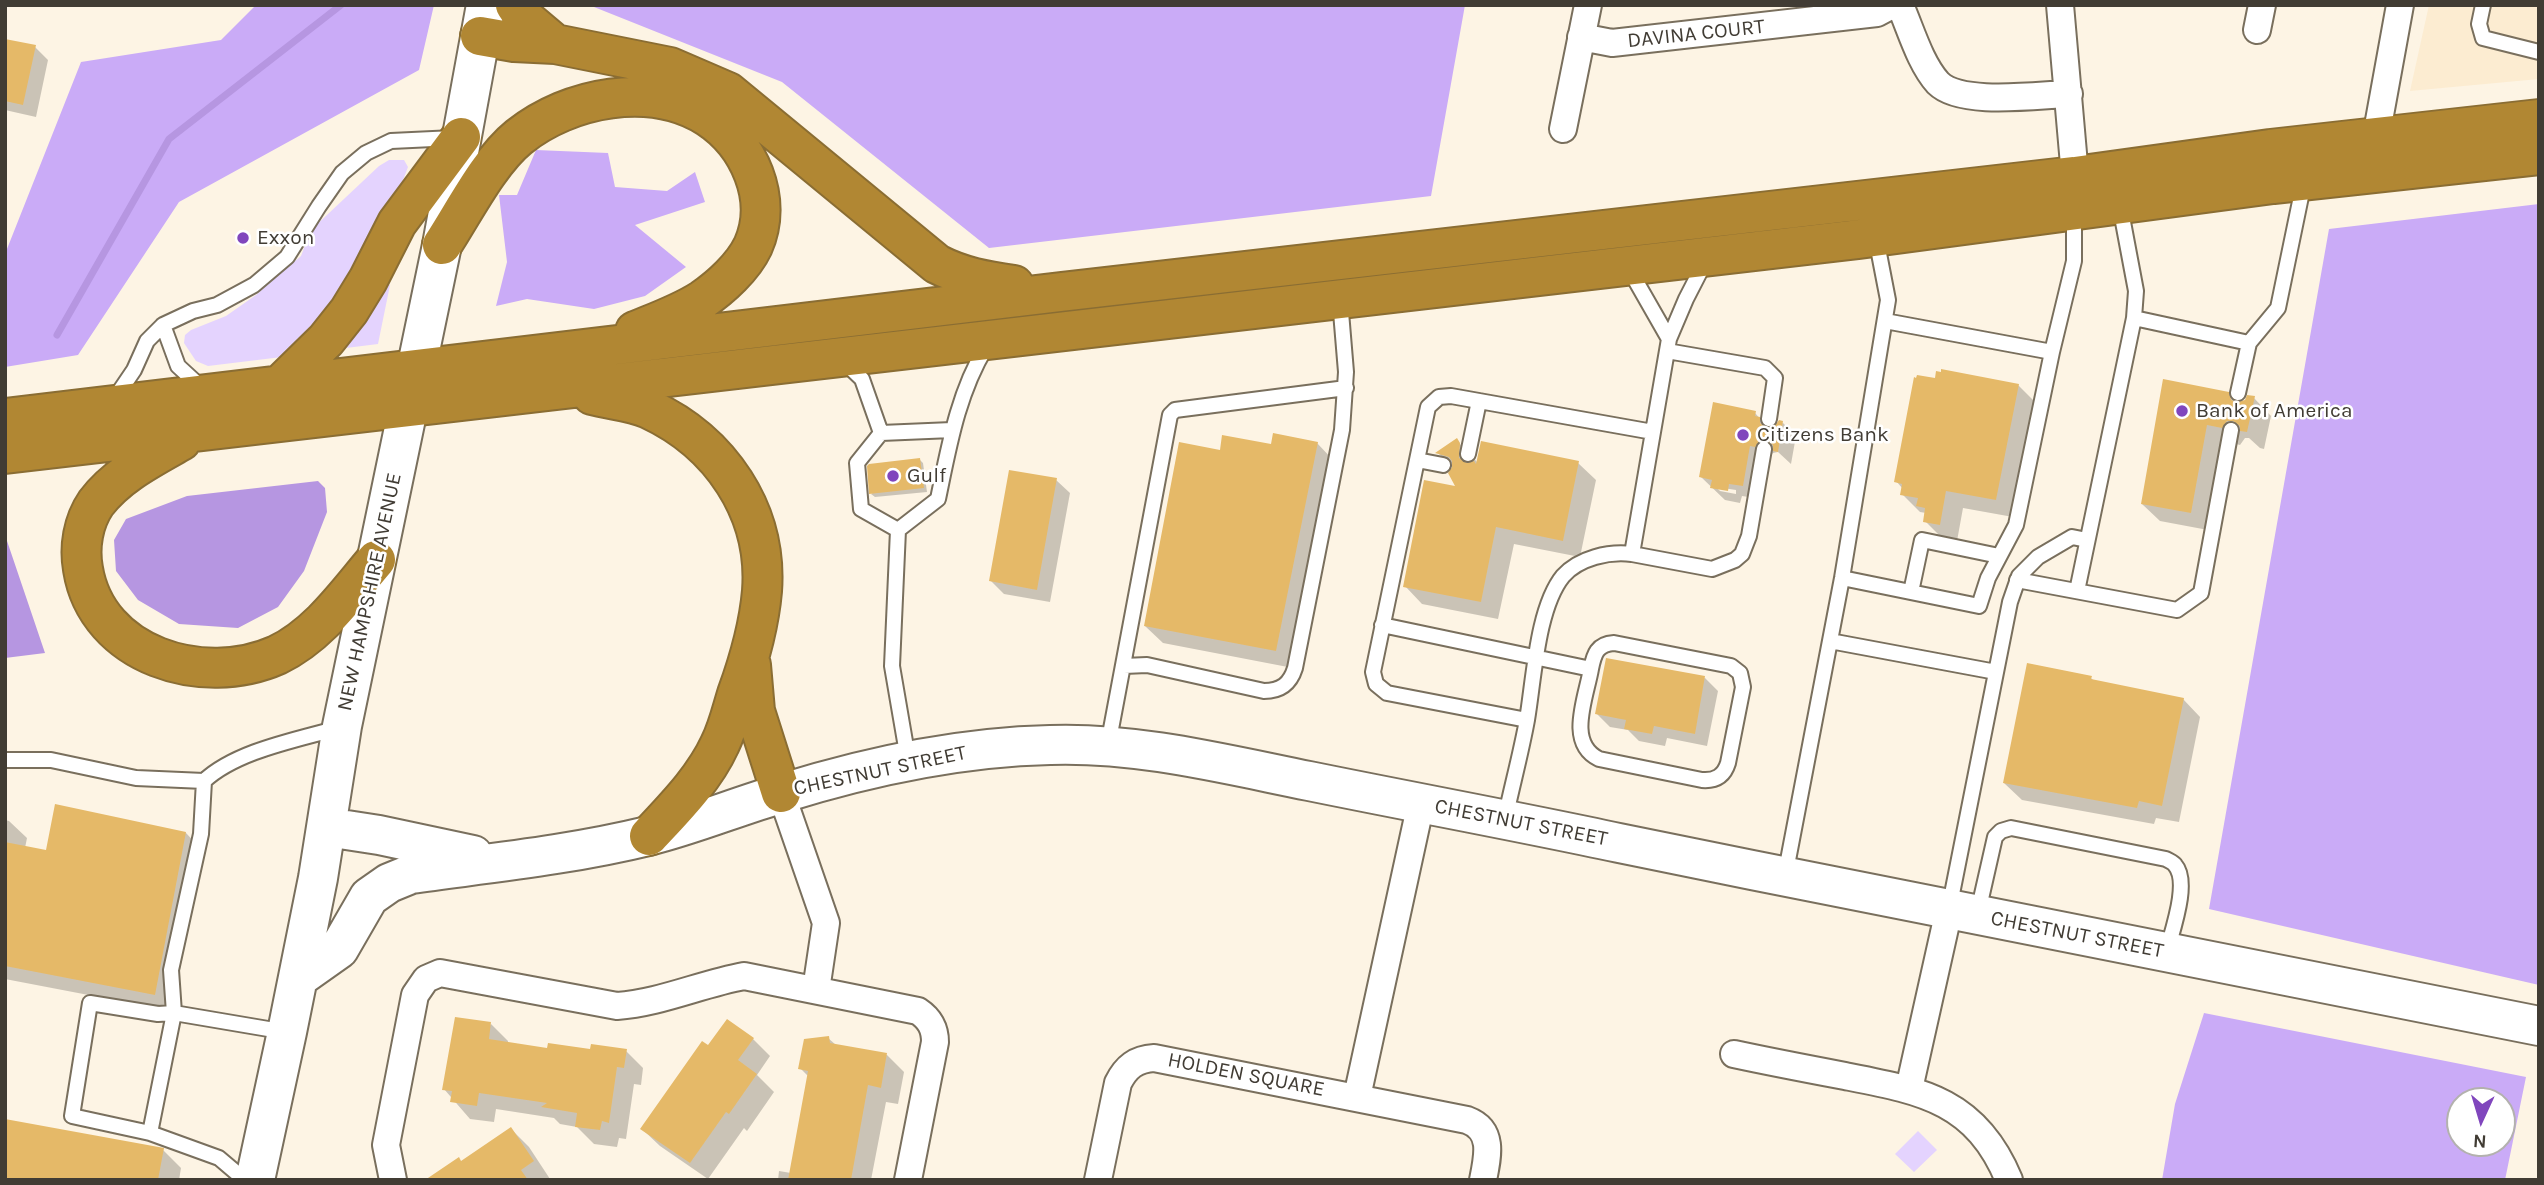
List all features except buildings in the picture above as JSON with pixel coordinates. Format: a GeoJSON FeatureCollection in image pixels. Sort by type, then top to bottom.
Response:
{"type":"FeatureCollection","features":[{"type":"Feature","properties":{"kind":"highway"},"geometry":{"type":"LineString","coordinates":[[515,5],[523,17],[555,44]]}},
{"type":"Feature","properties":{"kind":"highway"},"geometry":{"type":"LineString","coordinates":[[483,21],[513,42],[555,44],[670,67],[718,87],[728,92],[937,264],[979,280],[1061,292]]}},
{"type":"Feature","properties":{"kind":"highway"},"geometry":{"type":"LineString","coordinates":[[442,245],[496,161],[516,139],[532,127],[563,111],[582,104],[621,97],[655,99],[681,105],[706,116],[736,142],[758,183],[760,214],[752,246],[732,274],[700,301],[656,323],[591,348]]}},
{"type":"Feature","properties":{"kind":"highway"},"geometry":{"type":"LineString","coordinates":[[5,454],[1876,236],[2074,193],[2376,137],[2539,119]]}},
{"type":"Feature","properties":{"kind":"highway"},"geometry":{"type":"LineString","coordinates":[[278,387],[326,340],[349,311],[397,223],[461,138]]}},
{"type":"Feature","properties":{"kind":"highway"},"geometry":{"type":"LineString","coordinates":[[5,418],[1061,292],[2074,193],[2120,204],[2304,180],[2539,155]]}},
{"type":"Feature","properties":{"kind":"highway"},"geometry":{"type":"LineString","coordinates":[[563,389],[646,408],[678,424],[703,444],[738,485],[757,533],[762,591],[750,656],[720,745],[689,793],[649,836]]}},
{"type":"Feature","properties":{"kind":"highway"},"geometry":{"type":"LineString","coordinates":[[196,433],[138,466],[106,492],[95,505],[85,528],[81,547],[87,593],[96,610],[112,629],[130,644],[157,657],[186,665],[218,668],[277,655],[302,640],[324,621],[376,560]]}},
{"type":"Feature","properties":{"kind":"highway"},"geometry":{"type":"LineString","coordinates":[[750,656],[755,711],[781,793]]}},
{"type":"Feature","properties":{"kind":"street"},"geometry":{"type":"LineString","coordinates":[[1563,129],[1588,5]]}},
{"type":"Feature","properties":{"kind":"street","name":"DAVINA COURT"},"geometry":{"type":"LineString","coordinates":[[1581,37],[1612,43],[1877,13],[1892,5]]}},
{"type":"Feature","properties":{"kind":"street"},"geometry":{"type":"LineString","coordinates":[[1900,5],[1929,70],[1940,84],[1955,94],[1976,98],[2069,94]]}},
{"type":"Feature","properties":{"kind":"street"},"geometry":{"type":"LineString","coordinates":[[2060,5],[2069,94],[2074,193]]}},
{"type":"Feature","properties":{"kind":"street"},"geometry":{"type":"LineString","coordinates":[[2376,137],[2400,5]]}},
{"type":"Feature","properties":{"kind":"street","name":"NEW HAMPSHIRE AVENUE"},"geometry":{"type":"LineString","coordinates":[[255,1180],[288,1032],[327,827],[342,726],[442,245],[483,21]]}},
{"type":"Feature","properties":{"kind":"street","name":"CHESTNUT STREET"},"geometry":{"type":"LineString","coordinates":[[298,978],[339,949],[369,897],[389,883],[411,874],[561,855],[649,836],[842,775],[908,760],[1004,747],[1055,744],[1108,746],[1200,760],[2539,1026]]}},
{"type":"Feature","properties":{"kind":"street"},"geometry":{"type":"LineString","coordinates":[[781,793],[826,923],[816,990]]}},
{"type":"Feature","properties":{"kind":"street"},"geometry":{"type":"LineString","coordinates":[[1357,1097],[1421,803]]}},
{"type":"Feature","properties":{"kind":"street","name":"CHESTNUT STREET"},"geometry":{"type":"LineString","coordinates":[[327,827],[506,861]]}},
{"type":"Feature","properties":{"kind":"street"},"geometry":{"type":"LineString","coordinates":[[1909,1089],[1963,913]]}},
{"type":"Feature","properties":{"kind":"street"},"geometry":{"type":"LineString","coordinates":[[393,1180],[387,1145],[415,995],[421,983],[431,975],[448,974],[617,1006],[637,1005],[716,981],[744,976],[918,1011],[930,1022],[935,1032],[934,1053],[908,1180]]}},
{"type":"Feature","properties":{"kind":"street"},"geometry":{"type":"LineString","coordinates":[[1734,1054],[1909,1089],[1940,1101],[1963,1115],[1985,1138],[2000,1159],[2008,1180]]}},
{"type":"Feature","properties":{"kind":"street","name":"HOLDEN SQUARE"},"geometry":{"type":"LineString","coordinates":[[1098,1180],[1118,1083],[1127,1068],[1139,1060],[1161,1059],[1460,1117],[1480,1126],[1484,1131],[1488,1146],[1483,1180]]}},
{"type":"Feature","properties":{"kind":"lane"},"geometry":{"type":"LineString","coordinates":[[2483,5],[2479,31],[2483,38],[2539,52]]}},
{"type":"Feature","properties":{"kind":"lane"},"geometry":{"type":"LineString","coordinates":[[109,407],[134,370],[147,341],[163,325],[193,311],[217,305],[254,285],[271,271],[287,257],[342,173],[366,153],[391,141],[461,138]]}},
{"type":"Feature","properties":{"kind":"lane"},"geometry":{"type":"LineString","coordinates":[[2238,393],[2249,343],[2278,308],[2304,180]]}},
{"type":"Feature","properties":{"kind":"lane"},"geometry":{"type":"LineString","coordinates":[[1842,578],[1979,606],[1988,578],[2015,525],[2074,261],[2074,193]]}},
{"type":"Feature","properties":{"kind":"lane"},"geometry":{"type":"LineString","coordinates":[[2077,591],[2134,318],[2136,292],[2120,204]]}},
{"type":"Feature","properties":{"kind":"lane"},"geometry":{"type":"LineString","coordinates":[[1785,877],[1842,578],[1888,300],[1876,236]]}},
{"type":"Feature","properties":{"kind":"lane"},"geometry":{"type":"LineString","coordinates":[[1632,554],[1668,345],[1686,299],[1709,255]]}},
{"type":"Feature","properties":{"kind":"lane"},"geometry":{"type":"LineString","coordinates":[[1627,265],[1668,345],[1765,368],[1775,378],[1769,419]]}},
{"type":"Feature","properties":{"kind":"lane"},"geometry":{"type":"LineString","coordinates":[[1124,666],[1147,665],[1264,691],[1278,689],[1289,682],[1295,668],[1342,430],[1346,387],[1339,297]]}},
{"type":"Feature","properties":{"kind":"lane"},"geometry":{"type":"LineString","coordinates":[[2134,318],[2249,343]]}},
{"type":"Feature","properties":{"kind":"lane"},"geometry":{"type":"LineString","coordinates":[[1885,321],[2052,352]]}},
{"type":"Feature","properties":{"kind":"lane"},"geometry":{"type":"LineString","coordinates":[[163,325],[178,366],[209,395]]}},
{"type":"Feature","properties":{"kind":"lane"},"geometry":{"type":"LineString","coordinates":[[908,760],[892,666],[898,530],[938,499],[952,430],[974,367],[991,338]]}},
{"type":"Feature","properties":{"kind":"lane"},"geometry":{"type":"LineString","coordinates":[[838,356],[862,379],[881,433]]}},
{"type":"Feature","properties":{"kind":"lane"},"geometry":{"type":"LineString","coordinates":[[1108,746],[1170,415],[1175,410],[1346,387]]}},
{"type":"Feature","properties":{"kind":"lane"},"geometry":{"type":"LineString","coordinates":[[1527,720],[1383,691],[1373,676],[1430,402],[1444,396],[1653,432]]}},
{"type":"Feature","properties":{"kind":"lane"},"geometry":{"type":"LineString","coordinates":[[1468,454],[1479,401]]}},
{"type":"Feature","properties":{"kind":"lane"},"geometry":{"type":"LineString","coordinates":[[898,530],[860,509],[857,463],[881,433],[952,430]]}},
{"type":"Feature","properties":{"kind":"lane"},"geometry":{"type":"LineString","coordinates":[[2017,580],[2177,610],[2201,593],[2231,430]]}},
{"type":"Feature","properties":{"kind":"lane"},"geometry":{"type":"LineString","coordinates":[[1505,819],[1527,720],[1536,657],[1547,608],[1564,575],[1577,566],[1615,552],[1712,569],[1735,560],[1742,554],[1749,536],[1764,449]]}},
{"type":"Feature","properties":{"kind":"lane"},"geometry":{"type":"LineString","coordinates":[[1417,460],[1443,465]]}},
{"type":"Feature","properties":{"kind":"lane"},"geometry":{"type":"LineString","coordinates":[[1963,913],[1996,672],[2017,580],[2038,557],[2072,537],[2087,540]]}},
{"type":"Feature","properties":{"kind":"lane"},"geometry":{"type":"LineString","coordinates":[[1911,592],[1922,540],[1999,556]]}},
{"type":"Feature","properties":{"kind":"lane"},"geometry":{"type":"LineString","coordinates":[[1382,625],[1591,669]]}},
{"type":"Feature","properties":{"kind":"lane"},"geometry":{"type":"LineString","coordinates":[[1830,641],[1996,672]]}},
{"type":"Feature","properties":{"kind":"lane"},"geometry":{"type":"LineString","coordinates":[[1614,643],[1736,668],[1742,677],[1743,687],[1728,763],[1723,773],[1713,780],[1702,780],[1599,760],[1589,754],[1581,743],[1580,730],[1591,669],[1597,649],[1614,643]]}},
{"type":"Feature","properties":{"kind":"lane"},"geometry":{"type":"LineString","coordinates":[[150,1133],[174,1013],[171,970],[201,834],[204,781],[218,768],[268,748],[342,726]]}},
{"type":"Feature","properties":{"kind":"lane"},"geometry":{"type":"LineString","coordinates":[[5,760],[51,760],[136,778],[204,781]]}},
{"type":"Feature","properties":{"kind":"lane"},"geometry":{"type":"LineString","coordinates":[[1963,913],[1995,837],[2001,831],[2011,828],[2166,859],[2176,865],[2181,876],[2181,893],[2166,952]]}},
{"type":"Feature","properties":{"kind":"lane"},"geometry":{"type":"LineString","coordinates":[[244,1180],[222,1159],[150,1133],[72,1116],[90,1003],[158,1014],[174,1013],[288,1032]]}},
{"type":"Feature","properties":{"kind":"shaded area"},"geometry":{"type":"Polygon","coordinates":[[[256,5],[434,5],[419,70],[179,202],[78,355],[5,367],[5,254],[81,62],[221,40],[256,5]]]}},
{"type":"Feature","properties":{"kind":"shaded area"},"geometry":{"type":"Polygon","coordinates":[[[589,5],[1465,5],[1431,196],[989,248],[782,82],[589,5]]]}},
{"type":"Feature","properties":{"kind":"shaded area"},"geometry":{"type":"Polygon","coordinates":[[[2429,5],[2539,5],[2539,79],[2410,91],[2429,5]]]}},
{"type":"Feature","properties":{"kind":"shaded area"},"geometry":{"type":"Polygon","coordinates":[[[536,150],[608,153],[615,187],[667,191],[695,172],[705,202],[635,225],[686,267],[645,296],[594,309],[527,299],[496,306],[507,262],[499,195],[517,195],[536,150]]]}},
{"type":"Feature","properties":{"kind":"shaded area"},"geometry":{"type":"Polygon","coordinates":[[[389,160],[404,160],[408,167],[397,196],[355,282],[290,356],[208,366],[196,361],[184,343],[185,335],[226,316],[256,295],[301,256],[311,230],[379,166],[389,160]]]}},
{"type":"Feature","properties":{"kind":"shaded area"},"geometry":{"type":"Polygon","coordinates":[[[2539,204],[2539,985],[2209,909],[2329,229],[2539,204]]]}},
{"type":"Feature","properties":{"kind":"shaded area"},"geometry":{"type":"Polygon","coordinates":[[[384,283],[390,285],[378,344],[338,349],[384,283]]]}},
{"type":"Feature","properties":{"kind":"shaded area"},"geometry":{"type":"Polygon","coordinates":[[[318,481],[325,488],[327,512],[304,571],[278,607],[238,628],[179,624],[138,600],[116,571],[114,540],[126,519],[187,496],[318,481]]]}},
{"type":"Feature","properties":{"kind":"shaded area"},"geometry":{"type":"Polygon","coordinates":[[[5,535],[45,653],[5,658],[5,535]]]}},
{"type":"Feature","properties":{"kind":"shaded area"},"geometry":{"type":"Polygon","coordinates":[[[2204,1013],[2526,1077],[2516,1126],[2516,1087],[2446,1087],[2446,1157],[2510,1157],[2505,1180],[2162,1180],[2175,1104],[2204,1013]]]}},
{"type":"Feature","properties":{"kind":"shaded area"},"geometry":{"type":"Polygon","coordinates":[[[1918,1131],[1937,1150],[1914,1172],[1895,1154],[1918,1131]]]}},
{"type":"Feature","properties":{"kind":"waterway"},"geometry":{"type":"LineString","coordinates":[[57,335],[169,139],[341,5]]}},
{"type":"Feature","properties":{"kind":"place","name":"Exxon"},"geometry":{"type":"Point","coordinates":[243,238]}},
{"type":"Feature","properties":{"kind":"place","name":"Bank of America"},"geometry":{"type":"Point","coordinates":[2182,411]}},
{"type":"Feature","properties":{"kind":"place","name":"Citizens Bank"},"geometry":{"type":"Point","coordinates":[1743,435]}},
{"type":"Feature","properties":{"kind":"place","name":"Gulf"},"geometry":{"type":"Point","coordinates":[893,476]}}]}
